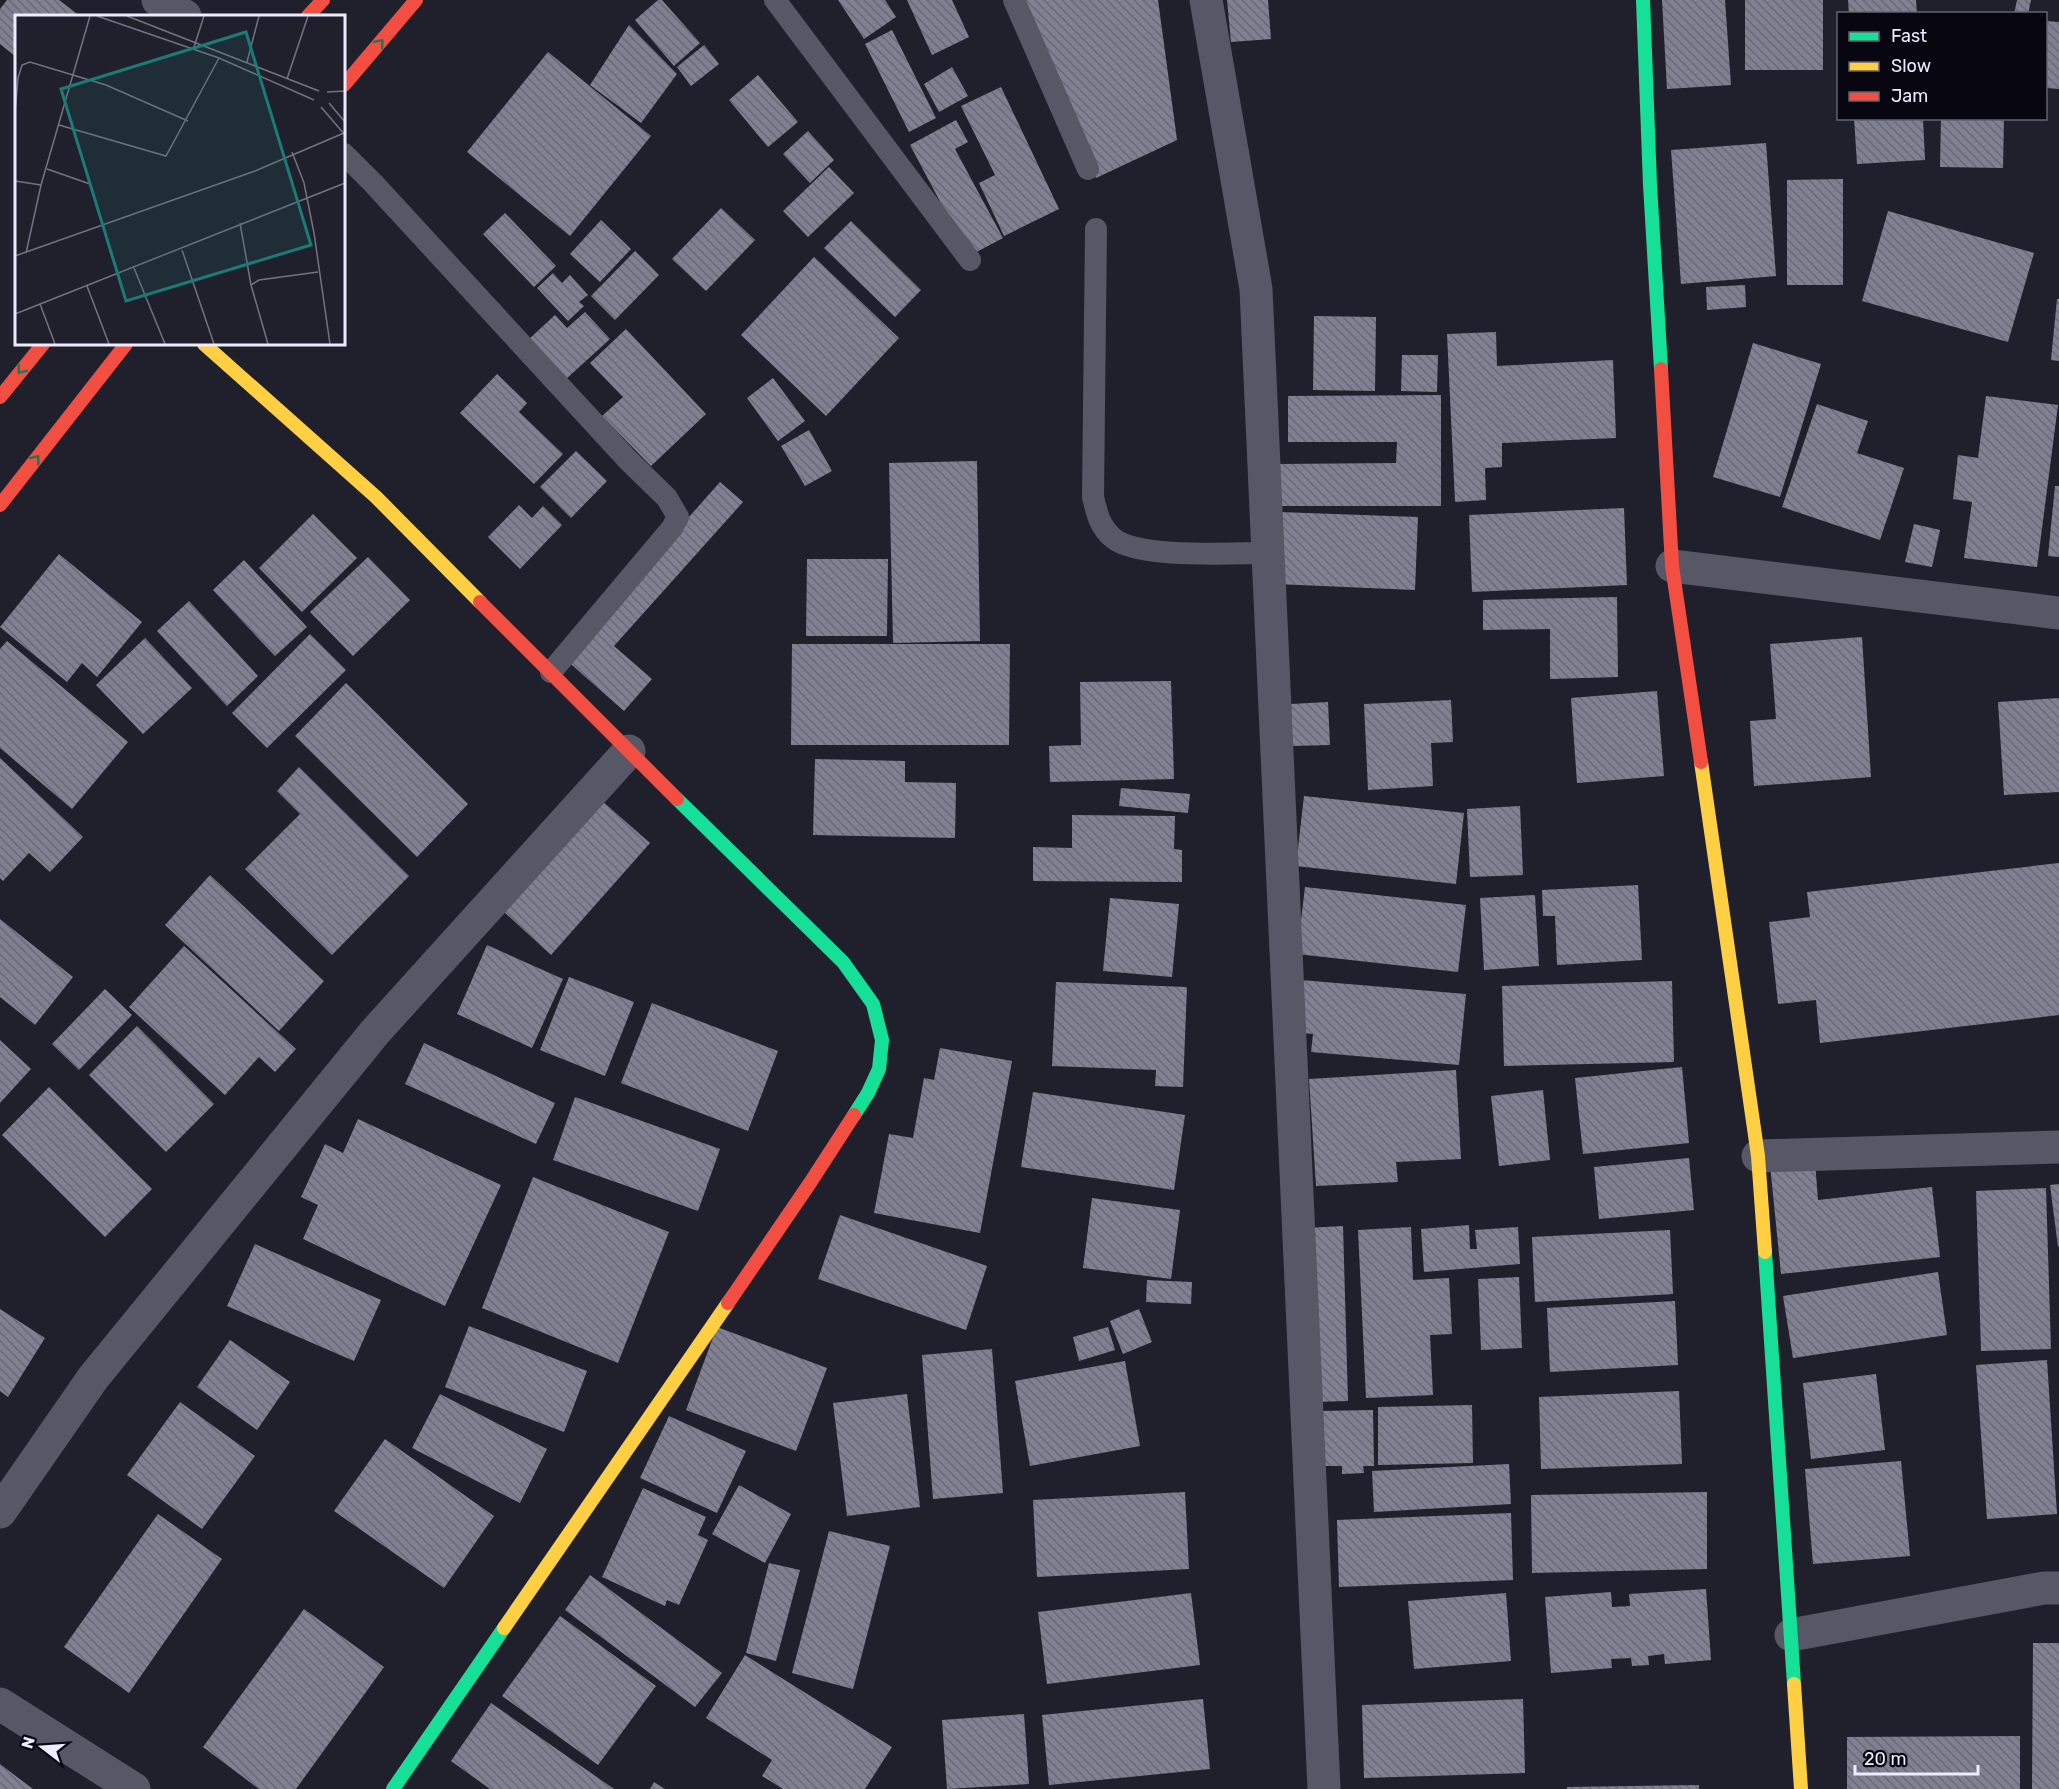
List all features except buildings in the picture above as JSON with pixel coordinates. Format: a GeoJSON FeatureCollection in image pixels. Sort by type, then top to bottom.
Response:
{"type":"FeatureCollection","features":[{"type":"Feature","properties":{"kind":"street"},"geometry":{"type":"LineString","coordinates":[[158,0],[183,15]]}},
{"type":"Feature","properties":{"kind":"street"},"geometry":{"type":"LineString","coordinates":[[309,15],[323,0]]}},
{"type":"Feature","properties":{"kind":"street"},"geometry":{"type":"LineString","coordinates":[[345,84],[416,0]]}},
{"type":"Feature","properties":{"kind":"street"},"geometry":{"type":"LineString","coordinates":[[1206,0],[1256,289],[1324,1789]]}},
{"type":"Feature","properties":{"kind":"street"},"geometry":{"type":"LineString","coordinates":[[1643,0],[1651,197],[1672,566],[1758,1156],[1801,1789]]}},
{"type":"Feature","properties":{"kind":"street"},"geometry":{"type":"LineString","coordinates":[[0,397],[42,345]]}},
{"type":"Feature","properties":{"kind":"street"},"geometry":{"type":"LineString","coordinates":[[0,504],[125,345]]}},
{"type":"Feature","properties":{"kind":"street"},"geometry":{"type":"LineString","coordinates":[[205,345],[376,497],[843,962],[873,1004],[882,1040],[879,1069],[868,1093],[810,1183],[393,1789]]}},
{"type":"Feature","properties":{"kind":"street"},"geometry":{"type":"LineString","coordinates":[[1672,566],[2059,613]]}},
{"type":"Feature","properties":{"kind":"street"},"geometry":{"type":"LineString","coordinates":[[0,1512],[93,1378],[375,1032],[629,751]]}},
{"type":"Feature","properties":{"kind":"street"},"geometry":{"type":"LineString","coordinates":[[1758,1156],[2059,1147]]}},
{"type":"Feature","properties":{"kind":"street"},"geometry":{"type":"LineString","coordinates":[[1791,1635],[2059,1587]]}},
{"type":"Feature","properties":{"kind":"street"},"geometry":{"type":"LineString","coordinates":[[0,1704],[134,1789]]}},
{"type":"Feature","properties":{"kind":"lane"},"geometry":{"type":"LineString","coordinates":[[775,0],[970,260]]}},
{"type":"Feature","properties":{"kind":"lane"},"geometry":{"type":"LineString","coordinates":[[1014,0],[1088,169]]}},
{"type":"Feature","properties":{"kind":"lane"},"geometry":{"type":"LineString","coordinates":[[345,155],[628,460],[667,498],[678,517],[672,528],[551,672]]}},
{"type":"Feature","properties":{"kind":"lane"},"geometry":{"type":"LineString","coordinates":[[1096,229],[1093,497],[1098,521],[1112,537],[1126,546],[1150,552],[1268,553]]}},
{"type":"Feature","properties":{"kind":"traffic: fast"},"geometry":{"type":"LineString","coordinates":[[1643,0],[1650,185],[1661,369]]}},
{"type":"Feature","properties":{"kind":"traffic: fast"},"geometry":{"type":"LineString","coordinates":[[677,799],[843,962],[873,1004],[882,1040],[879,1069],[854,1115]]}},
{"type":"Feature","properties":{"kind":"traffic: fast"},"geometry":{"type":"LineString","coordinates":[[1765,1252],[1794,1684]]}},
{"type":"Feature","properties":{"kind":"traffic: fast"},"geometry":{"type":"LineString","coordinates":[[393,1789],[504,1628]]}},
{"type":"Feature","properties":{"kind":"traffic: slow"},"geometry":{"type":"LineString","coordinates":[[205,345],[376,497],[480,602]]}},
{"type":"Feature","properties":{"kind":"traffic: slow"},"geometry":{"type":"LineString","coordinates":[[1701,762],[1758,1156],[1765,1252]]}},
{"type":"Feature","properties":{"kind":"traffic: slow"},"geometry":{"type":"LineString","coordinates":[[504,1628],[728,1303]]}},
{"type":"Feature","properties":{"kind":"traffic: slow"},"geometry":{"type":"LineString","coordinates":[[1794,1684],[1801,1789]]}},
{"type":"Feature","properties":{"kind":"traffic: jam"},"geometry":{"type":"LineString","coordinates":[[309,15],[323,0]]}},
{"type":"Feature","properties":{"kind":"traffic: jam"},"geometry":{"type":"LineString","coordinates":[[345,84],[416,0]]}},
{"type":"Feature","properties":{"kind":"traffic: jam"},"geometry":{"type":"LineString","coordinates":[[0,397],[42,345]]}},
{"type":"Feature","properties":{"kind":"traffic: jam"},"geometry":{"type":"LineString","coordinates":[[0,505],[125,345]]}},
{"type":"Feature","properties":{"kind":"traffic: jam"},"geometry":{"type":"LineString","coordinates":[[1661,369],[1672,566],[1701,762]]}},
{"type":"Feature","properties":{"kind":"traffic: jam"},"geometry":{"type":"LineString","coordinates":[[480,602],[677,799]]}},
{"type":"Feature","properties":{"kind":"traffic: jam"},"geometry":{"type":"LineString","coordinates":[[728,1303],[854,1115]]}}]}
